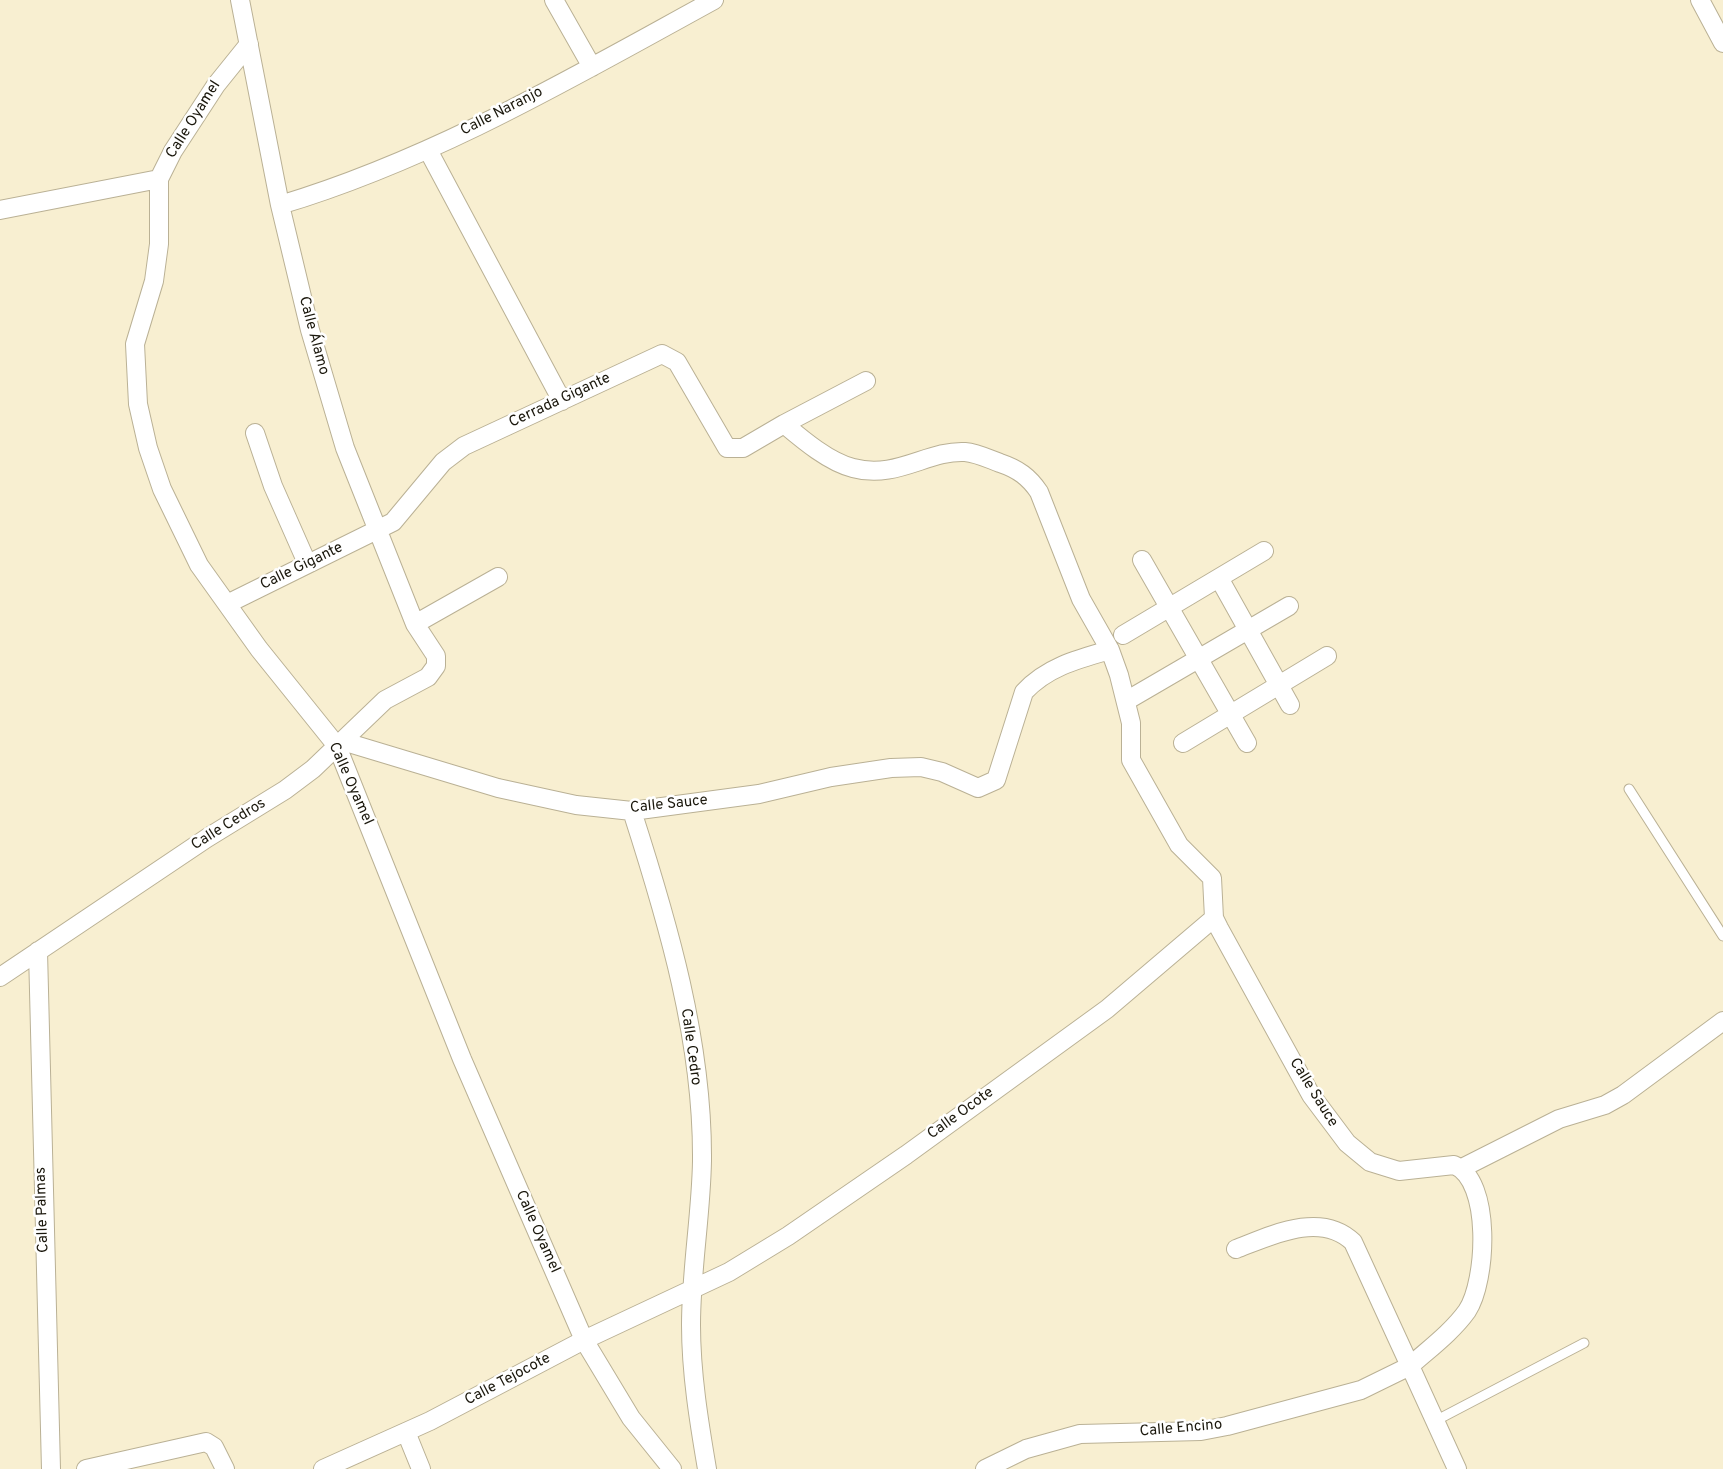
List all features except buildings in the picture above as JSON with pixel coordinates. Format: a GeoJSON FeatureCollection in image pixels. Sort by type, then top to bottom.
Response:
{"type":"FeatureCollection","features":[{"type":"Feature","properties":{"kind":"street","name":"Calle Álamo"},"geometry":{"type":"LineString","coordinates":[[240,0],[280,206],[310,330],[345,448],[415,624],[436,656]]}},
{"type":"Feature","properties":{"kind":"street"},"geometry":{"type":"LineString","coordinates":[[554,0],[592,67]]}},
{"type":"Feature","properties":{"kind":"street","name":"Calle Naranjo"},"geometry":{"type":"LineString","coordinates":[[280,206],[328,190],[428,150],[592,67],[714,0]]}},
{"type":"Feature","properties":{"kind":"street"},"geometry":{"type":"LineString","coordinates":[[1700,0],[1723,43]]}},
{"type":"Feature","properties":{"kind":"street","name":"Calle Oyamel"},"geometry":{"type":"LineString","coordinates":[[249,45],[216,85],[173,151],[159,179],[159,244],[154,281],[135,344],[138,404],[148,448],[178,525],[199,565],[259,649],[340,743],[462,1059],[584,1340],[631,1418],[672,1469]]}},
{"type":"Feature","properties":{"kind":"street"},"geometry":{"type":"LineString","coordinates":[[428,150],[562,401]]}},
{"type":"Feature","properties":{"kind":"street"},"geometry":{"type":"LineString","coordinates":[[0,210],[159,179]]}},
{"type":"Feature","properties":{"kind":"street","name":"Cerrada Gigante"},"geometry":{"type":"LineString","coordinates":[[377,532],[399,517],[432,475],[453,454],[484,436],[662,354],[669,356],[677,363],[727,448],[743,448],[784,424]]}},
{"type":"Feature","properties":{"kind":"street"},"geometry":{"type":"LineString","coordinates":[[784,424],[866,381]]}},
{"type":"Feature","properties":{"kind":"street","name":"Calle Sauce"},"geometry":{"type":"LineString","coordinates":[[784,424],[837,461],[853,468],[889,470],[964,452],[977,454],[1020,471],[1031,479],[1039,492],[1081,599],[1110,650],[1131,723],[1129,751],[1131,760],[1167,826],[1187,855],[1212,878],[1214,918],[1311,1095],[1347,1143],[1370,1162],[1399,1171],[1443,1164],[1462,1168]]}},
{"type":"Feature","properties":{"kind":"street"},"geometry":{"type":"LineString","coordinates":[[255,433],[273,486],[307,563]]}},
{"type":"Feature","properties":{"kind":"street","name":"Calle Gigante"},"geometry":{"type":"LineString","coordinates":[[227,604],[307,563],[377,532]]}},
{"type":"Feature","properties":{"kind":"street"},"geometry":{"type":"LineString","coordinates":[[1123,635],[1264,551]]}},
{"type":"Feature","properties":{"kind":"street"},"geometry":{"type":"LineString","coordinates":[[1142,560],[1247,743]]}},
{"type":"Feature","properties":{"kind":"street"},"geometry":{"type":"LineString","coordinates":[[415,624],[498,578]]}},
{"type":"Feature","properties":{"kind":"street"},"geometry":{"type":"LineString","coordinates":[[1219,578],[1290,705]]}},
{"type":"Feature","properties":{"kind":"street"},"geometry":{"type":"LineString","coordinates":[[1126,701],[1289,606]]}},
{"type":"Feature","properties":{"kind":"street","name":"Calle Sauce"},"geometry":{"type":"LineString","coordinates":[[340,743],[498,788],[576,805],[632,811],[759,794],[831,777],[891,768],[921,767],[942,772],[978,788],[996,780],[1024,692],[1033,682],[1069,662],[1110,650]]}},
{"type":"Feature","properties":{"kind":"street","name":"Calle Cedros"},"geometry":{"type":"LineString","coordinates":[[0,977],[207,838],[285,790],[313,769],[385,700],[428,677],[436,666],[436,656]]}},
{"type":"Feature","properties":{"kind":"street"},"geometry":{"type":"LineString","coordinates":[[1184,743],[1327,656]]}},
{"type":"Feature","properties":{"kind":"street","name":"Calle Cedro"},"geometry":{"type":"LineString","coordinates":[[632,811],[671,939],[687,1020],[697,1089],[702,1161],[691,1325],[694,1379],[707,1469]]}},
{"type":"Feature","properties":{"kind":"street","name":"Calle Ocote"},"geometry":{"type":"LineString","coordinates":[[693,1290],[729,1272],[788,1236],[906,1155],[1107,1009],[1214,918]]}},
{"type":"Feature","properties":{"kind":"street","name":"Calle Palmas"},"geometry":{"type":"LineString","coordinates":[[38,951],[51,1469]]}},
{"type":"Feature","properties":{"kind":"street"},"geometry":{"type":"LineString","coordinates":[[1410,1366],[1467,1311],[1479,1281],[1482,1228],[1474,1186],[1462,1168],[1559,1119],[1605,1106],[1723,1021]]}},
{"type":"Feature","properties":{"kind":"street"},"geometry":{"type":"LineString","coordinates":[[1236,1249],[1280,1232],[1320,1226],[1341,1231],[1353,1242],[1457,1469]]}},
{"type":"Feature","properties":{"kind":"street","name":"Calle Tejocote"},"geometry":{"type":"LineString","coordinates":[[323,1469],[406,1432],[584,1340],[693,1290]]}},
{"type":"Feature","properties":{"kind":"street","name":"Calle Encino"},"geometry":{"type":"LineString","coordinates":[[985,1469],[1026,1449],[1080,1434],[1201,1431],[1227,1426],[1361,1390],[1410,1366]]}},
{"type":"Feature","properties":{"kind":"street"},"geometry":{"type":"LineString","coordinates":[[406,1432],[421,1469]]}},
{"type":"Feature","properties":{"kind":"street"},"geometry":{"type":"LineString","coordinates":[[86,1469],[206,1442],[214,1447],[225,1469]]}},
{"type":"Feature","properties":{"kind":"lane"},"geometry":{"type":"LineString","coordinates":[[1629,789],[1723,936]]}},
{"type":"Feature","properties":{"kind":"lane"},"geometry":{"type":"LineString","coordinates":[[1435,1421],[1584,1343]]}}]}
